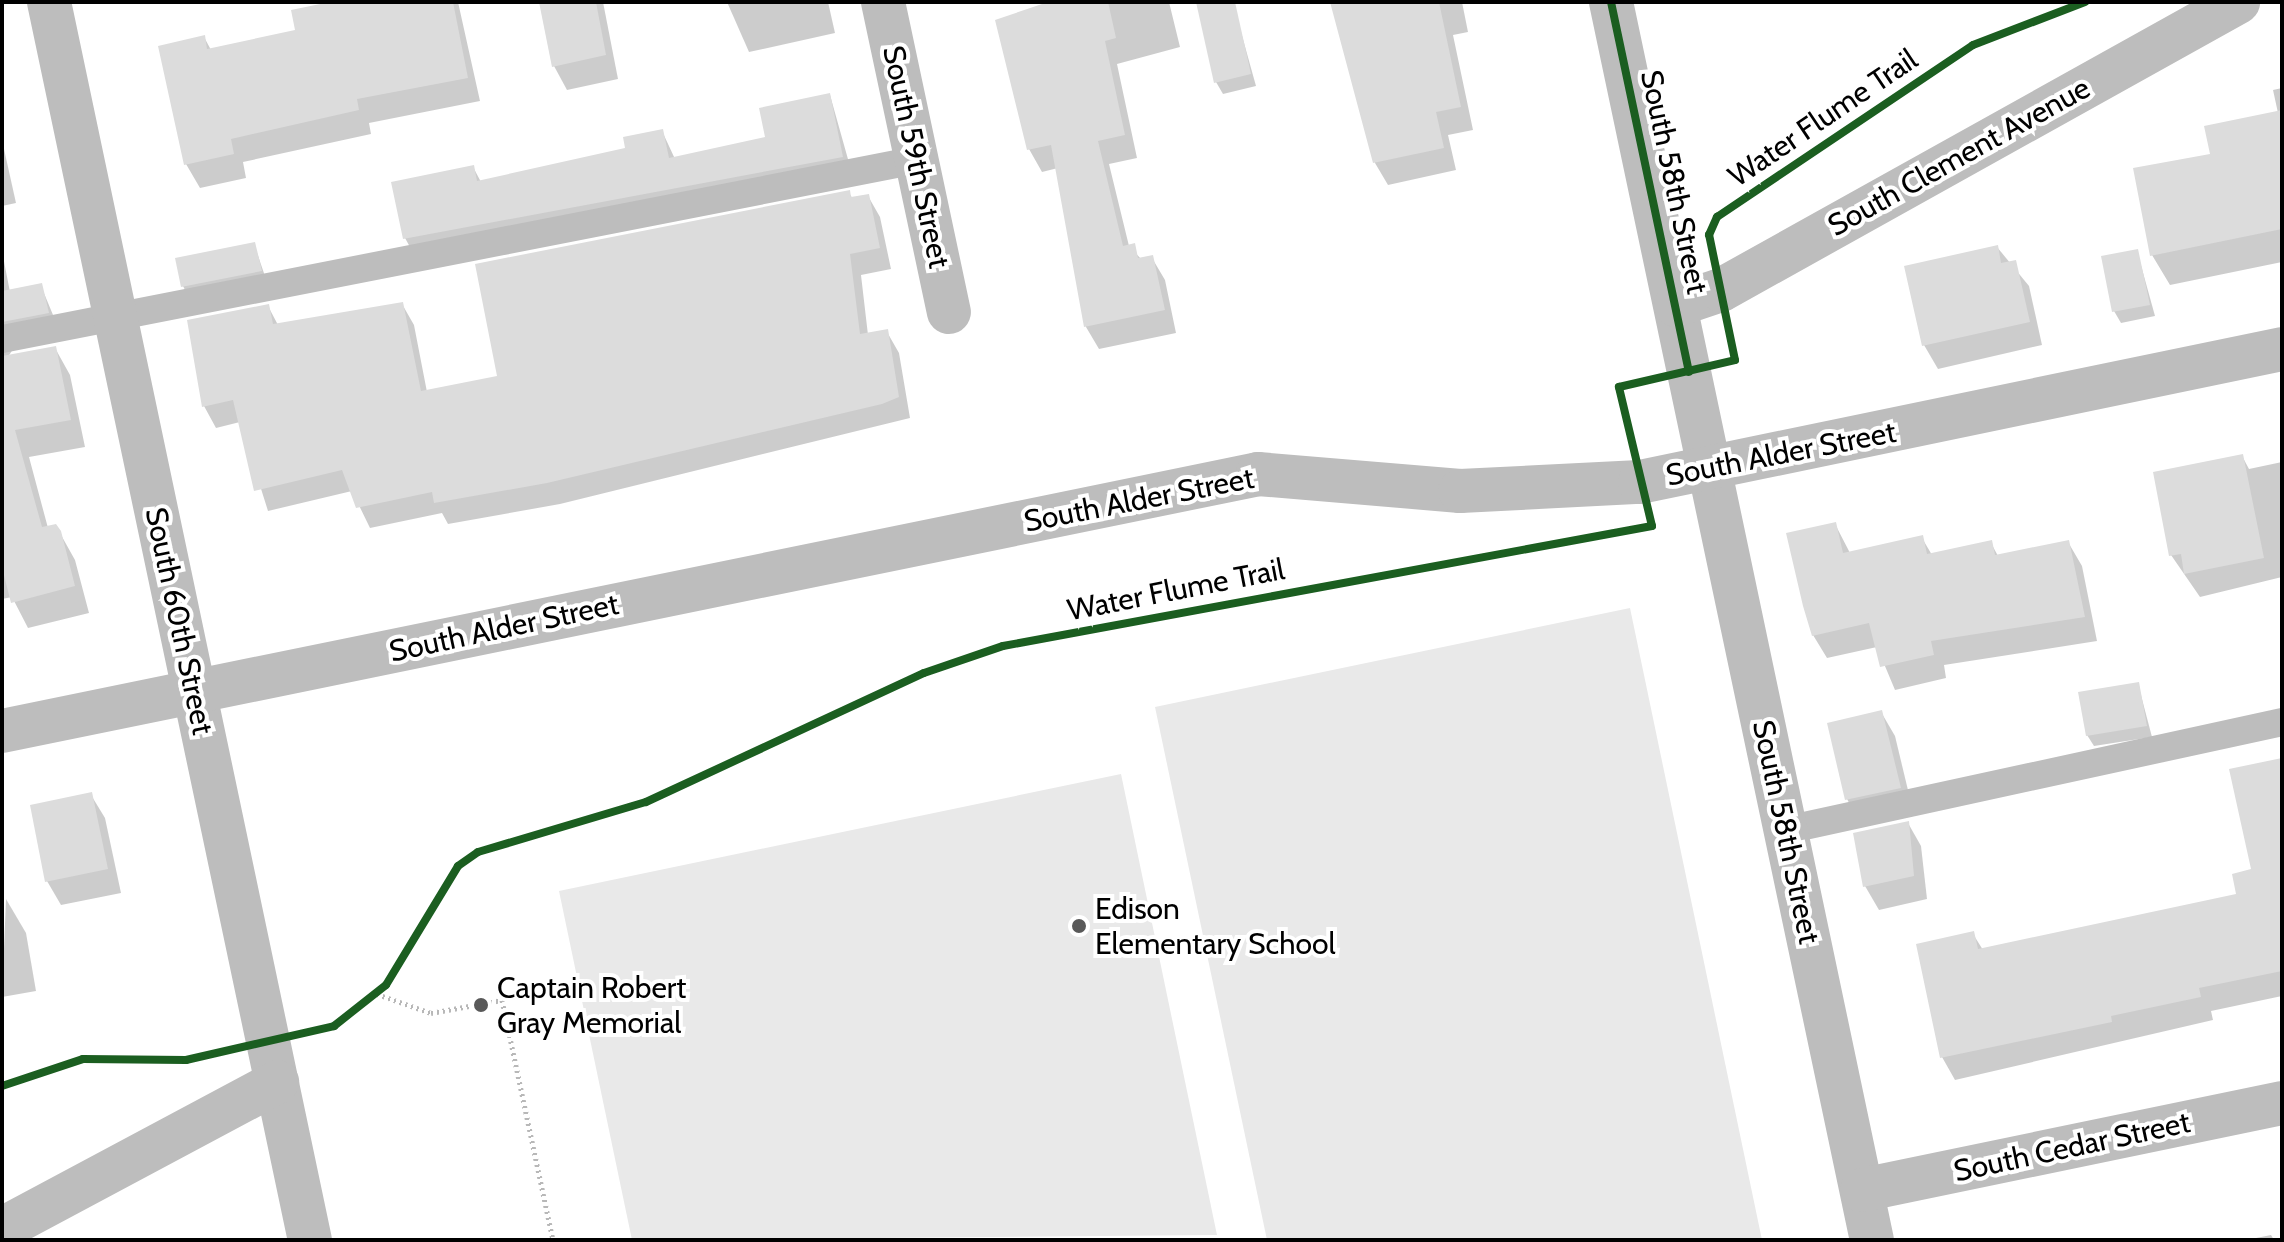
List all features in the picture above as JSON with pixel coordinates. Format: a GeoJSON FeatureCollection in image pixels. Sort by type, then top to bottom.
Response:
{"type":"FeatureCollection","features":[{"type":"Feature","properties":{"kind":"street","name":"South 60th Street"},"geometry":{"type":"LineString","coordinates":[[49,2],[310,1240]]}},
{"type":"Feature","properties":{"kind":"street","name":"South 59th Street"},"geometry":{"type":"LineString","coordinates":[[883,2],[949,312]]}},
{"type":"Feature","properties":{"kind":"street","name":"South 58th Street"},"geometry":{"type":"LineString","coordinates":[[1611,2],[1872,1240]]}},
{"type":"Feature","properties":{"kind":"street","name":"South Clement Avenue"},"geometry":{"type":"LineString","coordinates":[[1676,305],[1721,290],[2238,2]]}},
{"type":"Feature","properties":{"kind":"street","name":"South Alder Street"},"geometry":{"type":"LineString","coordinates":[[2,731],[1258,474],[1513,492],[1710,471],[2282,349]]}},
{"type":"Feature","properties":{"kind":"street"},"geometry":{"type":"LineString","coordinates":[[2,1229],[277,1082]]}},
{"type":"Feature","properties":{"kind":"street","name":"South Cedar Street"},"geometry":{"type":"LineString","coordinates":[[1862,1190],[2282,1103]]}},
{"type":"Feature","properties":{"kind":"lane"},"geometry":{"type":"LineString","coordinates":[[2,339],[917,160]]}},
{"type":"Feature","properties":{"kind":"lane"},"geometry":{"type":"LineString","coordinates":[[1786,830],[2282,722]]}},
{"type":"Feature","properties":{"kind":"path"},"geometry":{"type":"LineString","coordinates":[[368,1002],[386,985]]}},
{"type":"Feature","properties":{"kind":"path"},"geometry":{"type":"LineString","coordinates":[[377,994],[431,1013],[502,1000],[553,1240]]}},
{"type":"Feature","properties":{"kind":"shaded area"},"geometry":{"type":"Polygon","coordinates":[[[1630,608],[1762,1240],[1267,1240],[1155,707],[1630,608]]]}},
{"type":"Feature","properties":{"kind":"shaded area"},"geometry":{"type":"Polygon","coordinates":[[[1121,774],[1217,1235],[632,1240],[559,891],[1121,774]]]}},
{"type":"Feature","properties":{"kind":"building"},"geometry":{"type":"Polygon","coordinates":[[[330,2],[453,2],[468,78],[357,99],[359,110],[231,139],[234,154],[184,165],[158,46],[205,35],[207,49],[295,30],[291,10],[330,2]]]}},
{"type":"Feature","properties":{"kind":"building"},"geometry":{"type":"Polygon","coordinates":[[[539,2],[596,2],[606,55],[552,67],[539,2]]]}},
{"type":"Feature","properties":{"kind":"building"},"geometry":{"type":"Polygon","coordinates":[[[1048,2],[1108,2],[1116,38],[1105,41],[1125,135],[1098,141],[1123,246],[1135,243],[1138,258],[1153,255],[1165,310],[1084,327],[1051,145],[1027,150],[995,20],[1048,2]]]}},
{"type":"Feature","properties":{"kind":"building"},"geometry":{"type":"Polygon","coordinates":[[[1196,2],[1235,2],[1251,74],[1214,83],[1196,2]]]}},
{"type":"Feature","properties":{"kind":"building"},"geometry":{"type":"Polygon","coordinates":[[[1330,2],[1439,2],[1461,107],[1436,112],[1444,148],[1373,163],[1330,2]]]}},
{"type":"Feature","properties":{"kind":"building"},"geometry":{"type":"Polygon","coordinates":[[[830,93],[843,157],[403,239],[391,182],[474,165],[477,181],[625,148],[623,137],[663,129],[669,158],[765,137],[759,108],[830,93]]]}},
{"type":"Feature","properties":{"kind":"building"},"geometry":{"type":"Polygon","coordinates":[[[2282,110],[2282,229],[2150,256],[2133,168],[2210,154],[2204,126],[2282,110]]]}},
{"type":"Feature","properties":{"kind":"building"},"geometry":{"type":"Polygon","coordinates":[[[850,190],[851,197],[869,194],[880,248],[850,254],[860,334],[888,329],[899,397],[882,404],[547,483],[434,503],[432,492],[356,508],[342,470],[254,491],[233,400],[202,407],[187,320],[269,304],[273,324],[403,302],[421,391],[497,376],[475,264],[850,190]]]}},
{"type":"Feature","properties":{"kind":"building"},"geometry":{"type":"Polygon","coordinates":[[[255,242],[262,271],[181,287],[175,258],[255,242]]]}},
{"type":"Feature","properties":{"kind":"building"},"geometry":{"type":"Polygon","coordinates":[[[1998,245],[2001,263],[2016,260],[2030,322],[1922,346],[1904,266],[1998,245]]]}},
{"type":"Feature","properties":{"kind":"building"},"geometry":{"type":"Polygon","coordinates":[[[2138,249],[2150,305],[2112,312],[2101,256],[2138,249]]]}},
{"type":"Feature","properties":{"kind":"building"},"geometry":{"type":"Polygon","coordinates":[[[42,283],[49,313],[2,322],[2,291],[42,283]]]}},
{"type":"Feature","properties":{"kind":"building"},"geometry":{"type":"Polygon","coordinates":[[[56,346],[71,420],[15,430],[42,527],[56,524],[61,531],[75,586],[11,603],[2,567],[2,356],[56,346]]]}},
{"type":"Feature","properties":{"kind":"building"},"geometry":{"type":"Polygon","coordinates":[[[2243,454],[2264,558],[2184,574],[2181,554],[2169,556],[2153,472],[2243,454]]]}},
{"type":"Feature","properties":{"kind":"building"},"geometry":{"type":"Polygon","coordinates":[[[1836,522],[1843,553],[1923,535],[1927,554],[1992,540],[1995,555],[2069,540],[2085,617],[1931,641],[1934,655],[1880,667],[1869,623],[1812,636],[1786,533],[1836,522]]]}},
{"type":"Feature","properties":{"kind":"building"},"geometry":{"type":"Polygon","coordinates":[[[2139,682],[2147,726],[2086,736],[2078,692],[2139,682]]]}},
{"type":"Feature","properties":{"kind":"building"},"geometry":{"type":"Polygon","coordinates":[[[1882,710],[1901,788],[1845,800],[1827,723],[1882,710]]]}},
{"type":"Feature","properties":{"kind":"building"},"geometry":{"type":"Polygon","coordinates":[[[2282,758],[2282,971],[2199,988],[2201,997],[2111,1016],[2112,1022],[1940,1058],[1916,944],[1974,931],[1978,949],[2236,894],[2232,874],[2251,869],[2229,769],[2282,758]]]}},
{"type":"Feature","properties":{"kind":"building"},"geometry":{"type":"Polygon","coordinates":[[[92,792],[108,869],[45,882],[30,805],[92,792]]]}},
{"type":"Feature","properties":{"kind":"building"},"geometry":{"type":"Polygon","coordinates":[[[1909,821],[1914,876],[1863,887],[1853,833],[1909,821]]]}},
{"type":"Feature","properties":{"kind":"cycle path"},"geometry":{"type":"LineString","coordinates":[[1611,2],[1689,372]]}},
{"type":"Feature","properties":{"kind":"cycle path","name":"Water Flume Trail"},"geometry":{"type":"LineString","coordinates":[[2,1086],[83,1059],[186,1060],[334,1026],[386,985],[458,866],[478,852],[646,802],[924,673],[1003,646],[1652,526],[1619,387],[1735,360],[1709,235],[1717,217],[1973,45],[2085,2]]}},
{"type":"Feature","properties":{"kind":"place","name":"Edison Elementary School"},"geometry":{"type":"Point","coordinates":[1079,926]}},
{"type":"Feature","properties":{"kind":"place","name":"Captain Robert Gray Memorial"},"geometry":{"type":"Point","coordinates":[481,1005]}}]}
